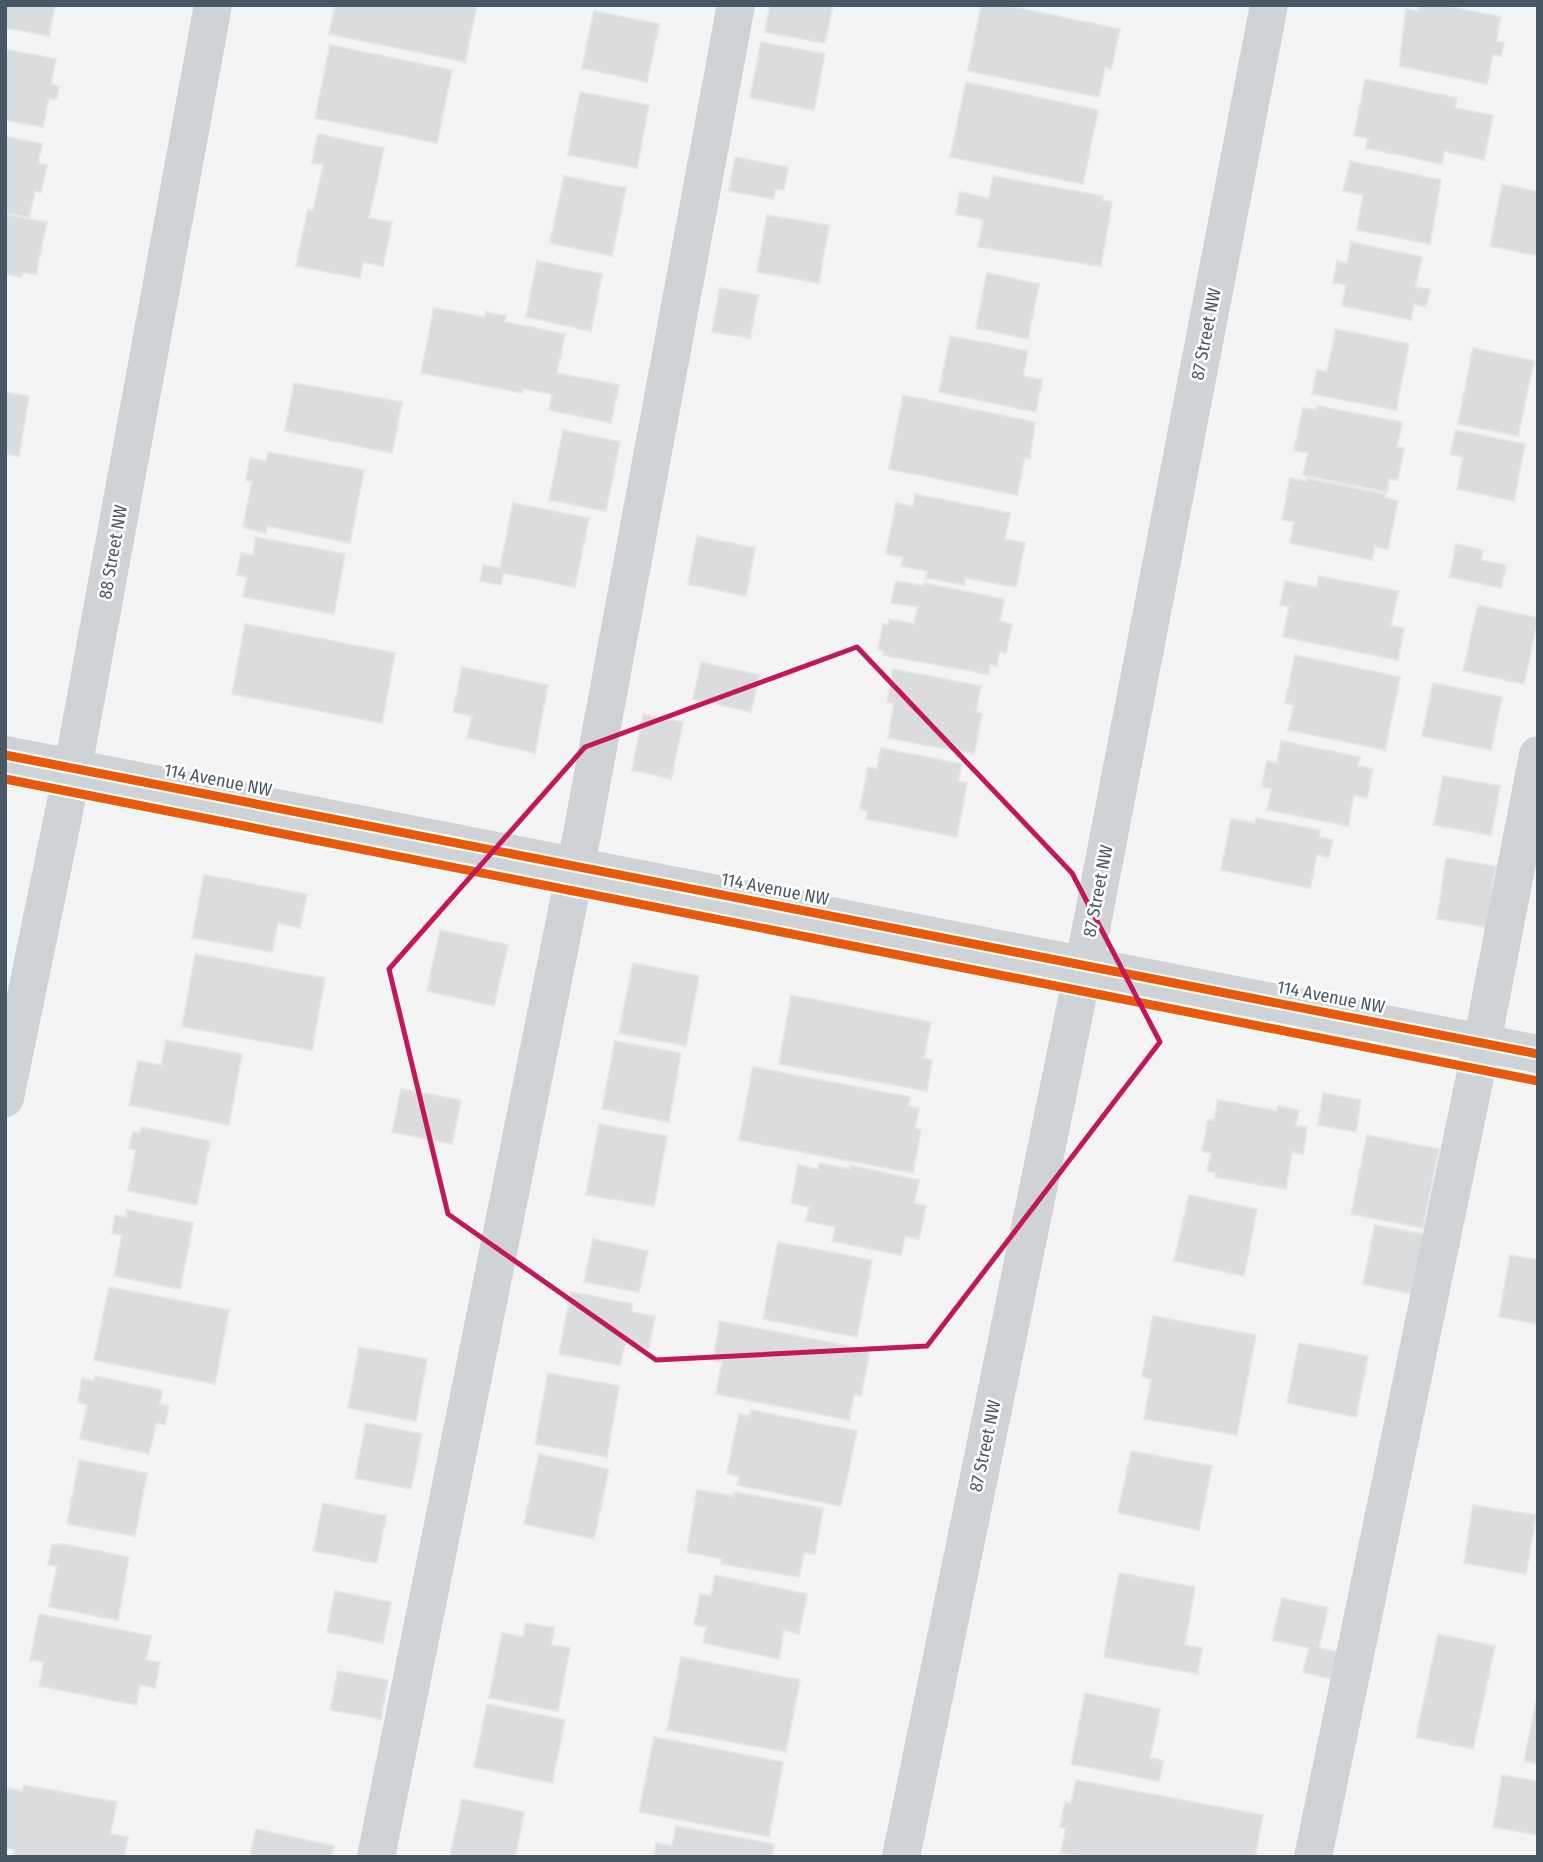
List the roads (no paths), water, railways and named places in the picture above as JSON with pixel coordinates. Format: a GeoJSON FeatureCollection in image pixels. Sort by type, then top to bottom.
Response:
{"type":"FeatureCollection","features":[{"type":"Feature","properties":{"kind":"street","name":"88 Street NW"},"geometry":{"type":"LineString","coordinates":[[5,1098],[73,768],[213,5]]}},
{"type":"Feature","properties":{"kind":"street"},"geometry":{"type":"LineString","coordinates":[[376,1857],[576,866],[736,5]]}},
{"type":"Feature","properties":{"kind":"street","name":"87 Street NW"},"geometry":{"type":"LineString","coordinates":[[901,1857],[1084,965],[1269,5]]}},
{"type":"Feature","properties":{"kind":"street","name":"114 Avenue NW"},"geometry":{"type":"LineString","coordinates":[[5,755],[1538,1054]]}},
{"type":"Feature","properties":{"kind":"street"},"geometry":{"type":"LineString","coordinates":[[1313,1857],[1482,1043],[1538,755]]}}]}
